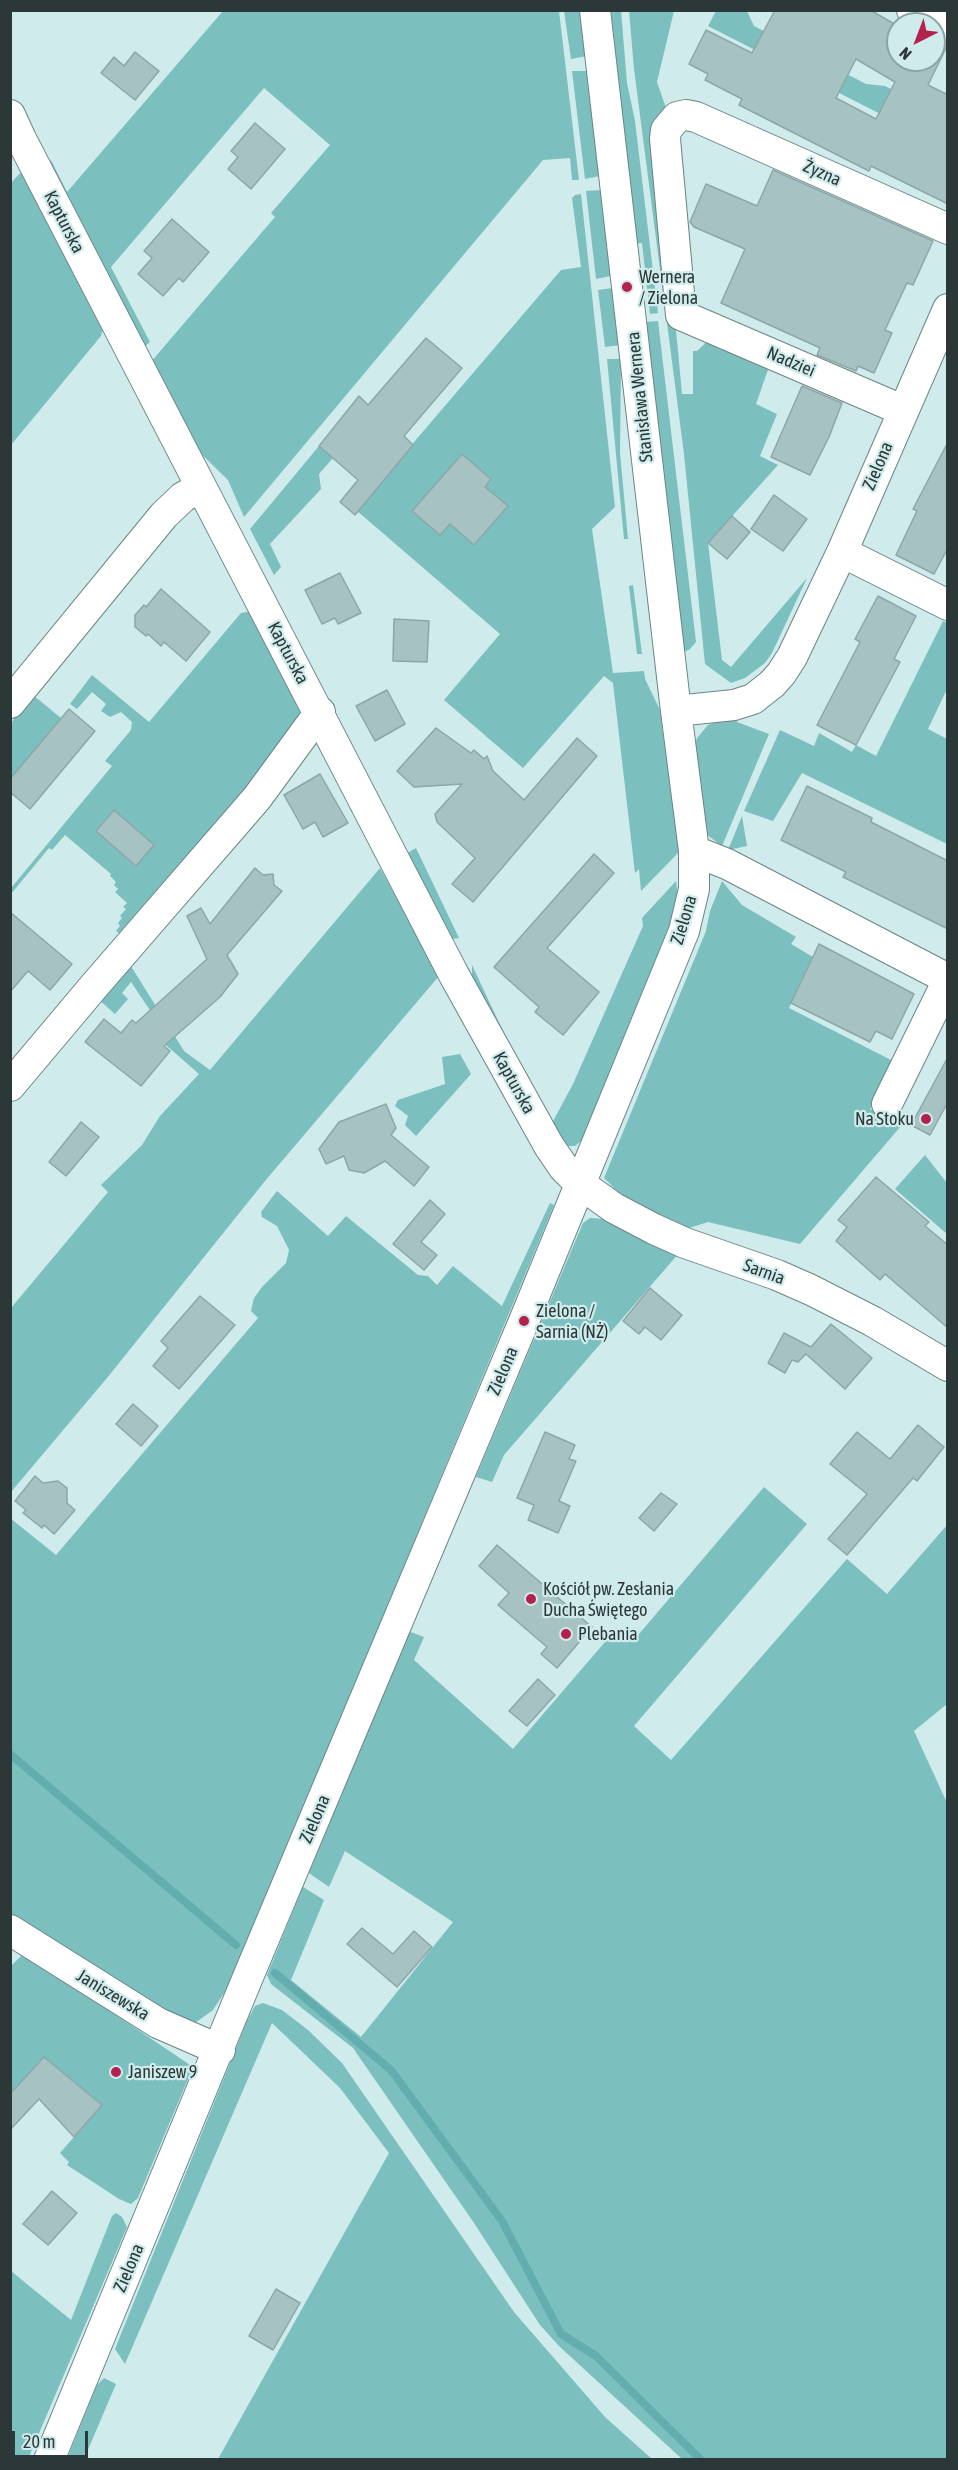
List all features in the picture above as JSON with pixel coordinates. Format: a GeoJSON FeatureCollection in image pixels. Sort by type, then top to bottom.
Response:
{"type":"FeatureCollection","features":[{"type":"Feature","properties":{"kind":"street","name":"Stanisława Wernera"},"geometry":{"type":"LineString","coordinates":[[595,10],[676,711]]}},
{"type":"Feature","properties":{"kind":"street"},"geometry":{"type":"LineString","coordinates":[[912,10],[948,29]]}},
{"type":"Feature","properties":{"kind":"street","name":"Kapturska"},"geometry":{"type":"LineString","coordinates":[[10,115],[460,986],[549,1146],[564,1168],[579,1183]]}},
{"type":"Feature","properties":{"kind":"street","name":"Żyzna"},"geometry":{"type":"LineString","coordinates":[[681,315],[665,139],[666,130],[677,117],[686,115],[696,117],[948,229]]}},
{"type":"Feature","properties":{"kind":"street","name":"Zielona"},"geometry":{"type":"LineString","coordinates":[[49,2460],[220,2050],[248,1977],[520,1332],[684,931],[694,889],[694,851],[676,711],[734,705],[753,699],[772,684],[792,657],[842,552],[948,309]]}},
{"type":"Feature","properties":{"kind":"street","name":"Nadziei"},"geometry":{"type":"LineString","coordinates":[[681,315],[902,410]]}},
{"type":"Feature","properties":{"kind":"street"},"geometry":{"type":"LineString","coordinates":[[10,703],[165,515],[183,497],[201,487]]}},
{"type":"Feature","properties":{"kind":"street"},"geometry":{"type":"LineString","coordinates":[[842,552],[948,605]]}},
{"type":"Feature","properties":{"kind":"street"},"geometry":{"type":"LineString","coordinates":[[10,1086],[257,798],[320,712]]}},
{"type":"Feature","properties":{"kind":"street"},"geometry":{"type":"LineString","coordinates":[[694,851],[727,864],[948,980],[887,1104]]}},
{"type":"Feature","properties":{"kind":"street","name":"Sarnia"},"geometry":{"type":"LineString","coordinates":[[579,1183],[614,1208],[654,1229],[685,1243],[777,1275],[811,1290],[872,1321],[948,1366]]}},
{"type":"Feature","properties":{"kind":"street","name":"Janiszewska"},"geometry":{"type":"LineString","coordinates":[[10,1930],[158,2023],[220,2050]]}},
{"type":"Feature","properties":{"kind":"shaded area"},"geometry":{"type":"Polygon","coordinates":[[[223,11],[559,11],[579,180],[572,180],[570,158],[543,160],[244,517],[228,480],[193,446],[150,363],[275,217],[271,213],[330,145],[264,88],[111,267],[150,342],[143,348],[47,168],[51,160],[67,192],[223,11]]]}},
{"type":"Feature","properties":{"kind":"shaded area"},"geometry":{"type":"Polygon","coordinates":[[[564,11],[580,11],[587,56],[571,59],[564,11]]]}},
{"type":"Feature","properties":{"kind":"shaded area"},"geometry":{"type":"Polygon","coordinates":[[[611,11],[621,11],[627,83],[635,121],[658,313],[650,314],[642,243],[636,244],[611,11]]]}},
{"type":"Feature","properties":{"kind":"shaded area"},"geometry":{"type":"Polygon","coordinates":[[[629,11],[674,11],[657,82],[666,108],[660,160],[682,394],[693,394],[693,351],[697,351],[711,338],[770,364],[756,404],[777,414],[760,456],[778,465],[708,543],[722,660],[731,667],[807,578],[772,653],[765,663],[745,678],[731,683],[705,664],[684,454],[634,69],[629,11]]]}},
{"type":"Feature","properties":{"kind":"shaded area"},"geometry":{"type":"Polygon","coordinates":[[[716,11],[747,11],[754,26],[866,84],[885,86],[907,97],[947,148],[708,26],[716,11]]]}},
{"type":"Feature","properties":{"kind":"shaded area"},"geometry":{"type":"Polygon","coordinates":[[[572,71],[588,71],[600,176],[585,179],[572,71]]]}},
{"type":"Feature","properties":{"kind":"shaded area"},"geometry":{"type":"Polygon","coordinates":[[[24,169],[104,325],[101,336],[11,445],[10,184],[24,169]]]}},
{"type":"Feature","properties":{"kind":"shaded area"},"geometry":{"type":"Polygon","coordinates":[[[602,190],[611,276],[596,279],[586,191],[602,190]]]}},
{"type":"Feature","properties":{"kind":"shaded area"},"geometry":{"type":"Polygon","coordinates":[[[581,194],[615,507],[592,529],[613,673],[644,671],[645,679],[660,710],[679,852],[641,891],[639,869],[635,873],[613,683],[604,676],[523,768],[444,700],[500,634],[356,510],[561,270],[581,267],[572,198],[581,194]]]}},
{"type":"Feature","properties":{"kind":"shaded area"},"geometry":{"type":"Polygon","coordinates":[[[613,288],[620,345],[605,347],[598,290],[613,288]]]}},
{"type":"Feature","properties":{"kind":"shaded area"},"geometry":{"type":"Polygon","coordinates":[[[658,321],[696,642],[689,650],[683,652],[645,322],[658,321]]]}},
{"type":"Feature","properties":{"kind":"shaded area"},"geometry":{"type":"Polygon","coordinates":[[[607,359],[621,359],[620,453],[628,539],[624,539],[607,359]]]}},
{"type":"Feature","properties":{"kind":"shaded area"},"geometry":{"type":"Polygon","coordinates":[[[319,446],[333,458],[319,474],[321,489],[270,544],[281,567],[274,575],[250,529],[319,446]]]}},
{"type":"Feature","properties":{"kind":"shaded area"},"geometry":{"type":"Polygon","coordinates":[[[633,585],[642,654],[637,654],[629,586],[633,585]]]}},
{"type":"Feature","properties":{"kind":"shaded area"},"geometry":{"type":"Polygon","coordinates":[[[252,611],[305,709],[291,736],[119,933],[116,931],[120,926],[118,923],[126,909],[123,907],[127,903],[115,892],[118,889],[114,885],[116,882],[110,876],[111,874],[65,835],[52,850],[49,848],[11,894],[11,888],[112,766],[105,761],[131,730],[132,722],[121,712],[110,717],[101,711],[106,704],[92,692],[77,709],[70,704],[92,675],[149,722],[241,613],[252,611]]]}},
{"type":"Feature","properties":{"kind":"shaded area"},"geometry":{"type":"Polygon","coordinates":[[[943,621],[947,623],[947,689],[928,729],[947,739],[947,844],[802,773],[773,821],[744,811],[780,730],[814,746],[819,733],[852,752],[856,745],[876,756],[943,621]]]}},
{"type":"Feature","properties":{"kind":"shaded area"},"geometry":{"type":"Polygon","coordinates":[[[33,695],[61,718],[11,779],[11,723],[33,695]]]}},
{"type":"Feature","properties":{"kind":"shaded area"},"geometry":{"type":"Polygon","coordinates":[[[736,714],[737,722],[769,734],[722,846],[706,834],[695,745],[697,738],[708,725],[736,714]]]}},
{"type":"Feature","properties":{"kind":"shaded area"},"geometry":{"type":"Polygon","coordinates":[[[742,816],[747,846],[728,850],[742,816]]]}},
{"type":"Feature","properties":{"kind":"shaded area"},"geometry":{"type":"Polygon","coordinates":[[[416,848],[459,938],[452,939],[445,935],[404,855],[416,848]]]}},
{"type":"Feature","properties":{"kind":"shaded area"},"geometry":{"type":"Polygon","coordinates":[[[380,868],[439,976],[265,1181],[107,1378],[11,1492],[11,1308],[108,1192],[101,1185],[142,1145],[160,1116],[199,1074],[158,1038],[164,1031],[131,982],[122,993],[128,999],[115,1014],[98,999],[129,963],[184,1051],[210,1070],[380,868]]]}},
{"type":"Feature","properties":{"kind":"shaded area"},"geometry":{"type":"Polygon","coordinates":[[[676,881],[678,896],[674,914],[581,1141],[575,1146],[565,1146],[551,1125],[573,1084],[643,926],[642,918],[676,881]]]}},
{"type":"Feature","properties":{"kind":"shaded area"},"geometry":{"type":"Polygon","coordinates":[[[722,881],[742,905],[796,937],[791,944],[813,957],[789,1008],[893,1061],[870,1109],[901,1126],[800,1244],[708,1222],[689,1228],[624,1198],[604,1178],[706,931],[710,911],[722,881]]]}},
{"type":"Feature","properties":{"kind":"shaded area"},"geometry":{"type":"Polygon","coordinates":[[[472,965],[503,1031],[515,1054],[472,985],[472,965]]]}},
{"type":"Feature","properties":{"kind":"shaded area"},"geometry":{"type":"Polygon","coordinates":[[[460,1054],[471,1074],[416,1136],[405,1125],[408,1116],[395,1106],[398,1100],[445,1084],[442,1057],[460,1054]]]}},
{"type":"Feature","properties":{"kind":"shaded area"},"geometry":{"type":"Polygon","coordinates":[[[925,1155],[947,1183],[947,1234],[895,1189],[925,1155]]]}},
{"type":"Feature","properties":{"kind":"shaded area"},"geometry":{"type":"Polygon","coordinates":[[[277,1191],[328,1236],[346,1216],[418,1275],[428,1276],[437,1285],[453,1266],[502,1306],[550,1203],[554,1205],[230,1984],[213,2010],[195,2023],[179,2023],[32,1931],[11,1915],[10,1518],[56,1555],[258,1318],[251,1311],[254,1298],[286,1263],[289,1250],[277,1226],[262,1217],[261,1212],[277,1191]]]}},
{"type":"Feature","properties":{"kind":"shaded area"},"geometry":{"type":"Polygon","coordinates":[[[590,1218],[606,1219],[680,1252],[504,1455],[492,1482],[476,1477],[583,1223],[590,1218]]]}},
{"type":"Feature","properties":{"kind":"shaded area"},"geometry":{"type":"Polygon","coordinates":[[[764,1487],[807,1524],[634,1726],[671,1760],[847,1559],[887,1594],[947,1525],[947,1704],[914,1731],[948,1805],[947,2459],[682,2459],[559,2346],[540,2325],[474,2223],[353,2048],[271,1984],[267,1975],[303,1887],[324,1900],[291,1980],[361,2037],[453,1922],[345,1851],[329,1887],[309,1873],[408,1631],[424,1637],[414,1660],[513,1749],[617,1628],[634,1640],[764,1487]]]}},
{"type":"Feature","properties":{"kind":"shaded area"},"geometry":{"type":"Polygon","coordinates":[[[24,1953],[193,2067],[138,2198],[131,2204],[119,2199],[67,2165],[69,2162],[60,2153],[102,2105],[44,2057],[11,2094],[11,1966],[24,1953]]]}},
{"type":"Feature","properties":{"kind":"shaded area"},"geometry":{"type":"Polygon","coordinates":[[[263,2003],[282,2010],[308,2030],[342,2063],[514,2312],[605,2417],[652,2459],[218,2459],[389,2153],[340,2088],[272,2023],[125,2364],[115,2349],[247,2021],[255,2006],[263,2003]]]}},
{"type":"Feature","properties":{"kind":"shaded area"},"geometry":{"type":"Polygon","coordinates":[[[116,2213],[122,2217],[127,2227],[28,2459],[11,2459],[11,2271],[71,2320],[112,2216],[116,2213]]]}},
{"type":"Feature","properties":{"kind":"shaded area"},"geometry":{"type":"Polygon","coordinates":[[[104,2378],[116,2384],[84,2459],[67,2459],[97,2385],[104,2378]]]}},
{"type":"Feature","properties":{"kind":"building"},"geometry":{"type":"Polygon","coordinates":[[[775,10],[870,10],[886,19],[886,72],[934,72],[928,85],[948,95],[948,204],[871,166],[869,171],[739,105],[742,99],[705,80],[708,74],[689,64],[706,30],[752,53],[775,10]],[[856,59],[836,98],[876,119],[895,82],[856,59]]]}},
{"type":"Feature","properties":{"kind":"building"},"geometry":{"type":"Polygon","coordinates":[[[135,52],[159,71],[135,100],[101,73],[114,57],[124,66],[135,52]]]}},
{"type":"Feature","properties":{"kind":"building"},"geometry":{"type":"Polygon","coordinates":[[[255,123],[285,149],[251,189],[228,169],[238,157],[231,151],[255,123]]]}},
{"type":"Feature","properties":{"kind":"building"},"geometry":{"type":"Polygon","coordinates":[[[773,170],[933,241],[913,285],[907,283],[885,330],[892,333],[874,373],[858,366],[856,371],[817,355],[820,348],[721,303],[745,249],[694,227],[690,222],[706,184],[757,206],[773,170]]]}},
{"type":"Feature","properties":{"kind":"building"},"geometry":{"type":"Polygon","coordinates":[[[172,219],[209,252],[183,282],[179,278],[163,296],[138,274],[152,258],[144,251],[172,219]]]}},
{"type":"Feature","properties":{"kind":"building"},"geometry":{"type":"Polygon","coordinates":[[[426,338],[462,368],[404,436],[413,445],[355,515],[340,502],[358,480],[319,446],[359,396],[368,405],[426,338]]]}},
{"type":"Feature","properties":{"kind":"building"},"geometry":{"type":"Polygon","coordinates":[[[802,386],[842,403],[829,437],[810,475],[771,457],[802,386]]]}},
{"type":"Feature","properties":{"kind":"building"},"geometry":{"type":"Polygon","coordinates":[[[948,442],[948,548],[934,574],[896,555],[917,511],[913,509],[948,442]]]}},
{"type":"Feature","properties":{"kind":"building"},"geometry":{"type":"Polygon","coordinates":[[[462,454],[491,479],[485,487],[508,506],[474,545],[450,524],[440,535],[412,511],[462,454]]]}},
{"type":"Feature","properties":{"kind":"building"},"geometry":{"type":"Polygon","coordinates":[[[774,495],[807,519],[783,551],[751,529],[774,495]]]}},
{"type":"Feature","properties":{"kind":"building"},"geometry":{"type":"Polygon","coordinates":[[[732,516],[750,532],[727,559],[708,543],[732,516]]]}},
{"type":"Feature","properties":{"kind":"building"},"geometry":{"type":"Polygon","coordinates":[[[340,573],[361,613],[338,624],[335,618],[322,624],[305,590],[340,573]]]}},
{"type":"Feature","properties":{"kind":"building"},"geometry":{"type":"Polygon","coordinates":[[[161,589],[210,632],[186,661],[164,642],[161,646],[148,634],[146,636],[135,627],[135,615],[144,605],[146,607],[161,589]]]}},
{"type":"Feature","properties":{"kind":"building"},"geometry":{"type":"Polygon","coordinates":[[[878,596],[916,616],[894,659],[900,662],[856,745],[817,725],[860,642],[855,639],[878,596]]]}},
{"type":"Feature","properties":{"kind":"building"},"geometry":{"type":"Polygon","coordinates":[[[394,619],[429,621],[427,662],[393,661],[394,619]]]}},
{"type":"Feature","properties":{"kind":"building"},"geometry":{"type":"Polygon","coordinates":[[[387,690],[405,724],[375,741],[356,706],[387,690]]]}},
{"type":"Feature","properties":{"kind":"building"},"geometry":{"type":"Polygon","coordinates":[[[69,709],[95,731],[30,809],[10,792],[10,779],[69,709]]]}},
{"type":"Feature","properties":{"kind":"building"},"geometry":{"type":"Polygon","coordinates":[[[436,728],[471,753],[474,750],[484,759],[487,756],[493,771],[524,800],[577,738],[597,756],[473,902],[452,884],[475,858],[437,822],[435,814],[462,784],[414,787],[397,771],[436,728]]]}},
{"type":"Feature","properties":{"kind":"building"},"geometry":{"type":"Polygon","coordinates":[[[320,774],[348,823],[323,837],[315,822],[303,829],[284,795],[320,774]]]}},
{"type":"Feature","properties":{"kind":"building"},"geometry":{"type":"Polygon","coordinates":[[[807,786],[872,818],[871,822],[948,861],[948,929],[843,877],[846,872],[781,840],[807,786]]]}},
{"type":"Feature","properties":{"kind":"building"},"geometry":{"type":"Polygon","coordinates":[[[114,810],[154,845],[136,866],[96,831],[114,810]]]}},
{"type":"Feature","properties":{"kind":"building"},"geometry":{"type":"Polygon","coordinates":[[[594,854],[614,873],[547,948],[599,992],[563,1035],[535,1012],[539,1007],[494,967],[594,854]]]}},
{"type":"Feature","properties":{"kind":"building"},"geometry":{"type":"Polygon","coordinates":[[[255,868],[263,875],[273,874],[274,885],[282,891],[227,955],[238,974],[220,997],[164,1046],[170,1051],[141,1086],[85,1042],[104,1019],[121,1033],[132,1020],[136,1023],[207,959],[187,916],[201,908],[210,924],[255,868]]]}},
{"type":"Feature","properties":{"kind":"building"},"geometry":{"type":"Polygon","coordinates":[[[10,912],[72,964],[50,990],[28,971],[10,992],[10,912]]]}},
{"type":"Feature","properties":{"kind":"building"},"geometry":{"type":"Polygon","coordinates":[[[819,944],[914,994],[892,1039],[876,1031],[870,1042],[791,1003],[819,944]]]}},
{"type":"Feature","properties":{"kind":"building"},"geometry":{"type":"Polygon","coordinates":[[[948,1057],[948,1102],[930,1135],[911,1125],[948,1057]]]}},
{"type":"Feature","properties":{"kind":"building"},"geometry":{"type":"Polygon","coordinates":[[[386,1104],[396,1128],[391,1135],[429,1167],[414,1186],[385,1161],[364,1173],[349,1170],[344,1156],[326,1164],[319,1149],[339,1122],[386,1104]]]}},
{"type":"Feature","properties":{"kind":"building"},"geometry":{"type":"Polygon","coordinates":[[[81,1122],[99,1137],[66,1176],[49,1162],[81,1122]]]}},
{"type":"Feature","properties":{"kind":"building"},"geometry":{"type":"Polygon","coordinates":[[[876,1177],[929,1222],[925,1226],[948,1245],[948,1328],[885,1274],[880,1280],[836,1241],[847,1227],[838,1220],[876,1177]]]}},
{"type":"Feature","properties":{"kind":"building"},"geometry":{"type":"Polygon","coordinates":[[[430,1200],[445,1214],[421,1242],[437,1255],[424,1270],[393,1244],[430,1200]]]}},
{"type":"Feature","properties":{"kind":"building"},"geometry":{"type":"Polygon","coordinates":[[[650,1288],[682,1315],[661,1340],[645,1327],[639,1334],[623,1321],[650,1288]]]}},
{"type":"Feature","properties":{"kind":"building"},"geometry":{"type":"Polygon","coordinates":[[[200,1296],[235,1325],[179,1389],[153,1366],[168,1348],[161,1341],[200,1296]]]}},
{"type":"Feature","properties":{"kind":"building"},"geometry":{"type":"Polygon","coordinates":[[[831,1324],[872,1358],[845,1389],[806,1354],[798,1362],[792,1360],[785,1373],[768,1363],[784,1333],[811,1347],[831,1324]]]}},
{"type":"Feature","properties":{"kind":"building"},"geometry":{"type":"Polygon","coordinates":[[[133,1404],[158,1426],[141,1446],[116,1424],[133,1404]]]}},
{"type":"Feature","properties":{"kind":"building"},"geometry":{"type":"Polygon","coordinates":[[[918,1425],[944,1447],[917,1481],[913,1478],[847,1555],[828,1539],[867,1494],[830,1464],[857,1432],[890,1459],[918,1425]]]}},
{"type":"Feature","properties":{"kind":"building"},"geometry":{"type":"Polygon","coordinates":[[[545,1432],[575,1445],[569,1459],[576,1461],[559,1501],[570,1506],[558,1533],[528,1520],[534,1505],[517,1498],[545,1432]]]}},
{"type":"Feature","properties":{"kind":"building"},"geometry":{"type":"Polygon","coordinates":[[[35,1476],[43,1483],[58,1481],[67,1488],[67,1503],[75,1510],[54,1534],[44,1525],[42,1528],[23,1513],[26,1510],[15,1501],[35,1476]]]}},
{"type":"Feature","properties":{"kind":"building"},"geometry":{"type":"Polygon","coordinates":[[[661,1493],[677,1504],[654,1531],[639,1518],[661,1493]]]}},
{"type":"Feature","properties":{"kind":"building","name":"Kościół pw. Zesłania Ducha Świętego"},"geometry":{"type":"Polygon","coordinates":[[[497,1545],[592,1627],[557,1668],[541,1654],[547,1647],[498,1605],[509,1593],[479,1566],[497,1545]]]}},
{"type":"Feature","properties":{"kind":"building"},"geometry":{"type":"Polygon","coordinates":[[[538,1679],[555,1695],[527,1726],[509,1711],[538,1679]]]}},
{"type":"Feature","properties":{"kind":"building"},"geometry":{"type":"Polygon","coordinates":[[[362,1928],[393,1954],[414,1931],[432,1947],[397,1987],[347,1944],[362,1928]]]}},
{"type":"Feature","properties":{"kind":"building"},"geometry":{"type":"Polygon","coordinates":[[[44,2057],[102,2105],[74,2137],[39,2099],[10,2130],[10,2094],[44,2057]]]}},
{"type":"Feature","properties":{"kind":"building"},"geometry":{"type":"Polygon","coordinates":[[[52,2191],[77,2213],[48,2245],[23,2224],[52,2191]]]}},
{"type":"Feature","properties":{"kind":"building"},"geometry":{"type":"Polygon","coordinates":[[[276,2289],[300,2303],[273,2350],[249,2336],[276,2289]]]}},
{"type":"Feature","properties":{"kind":"waterway"},"geometry":{"type":"LineString","coordinates":[[10,1754],[236,1945]]}},
{"type":"Feature","properties":{"kind":"waterway"},"geometry":{"type":"LineString","coordinates":[[275,1973],[391,2070],[502,2221],[561,2334],[596,2356],[701,2460]]}},
{"type":"Feature","properties":{"kind":"place","name":"Wernera / Zielona"},"geometry":{"type":"Point","coordinates":[627,287]}},
{"type":"Feature","properties":{"kind":"place","name":"Na Stoku"},"geometry":{"type":"Point","coordinates":[926,1119]}},
{"type":"Feature","properties":{"kind":"place","name":"Zielona / Sarnia (NŻ)"},"geometry":{"type":"Point","coordinates":[524,1321]}},
{"type":"Feature","properties":{"kind":"place","name":"Kościół pw. Zesłania Ducha Świętego"},"geometry":{"type":"Point","coordinates":[531,1599]}},
{"type":"Feature","properties":{"kind":"place","name":"Plebania"},"geometry":{"type":"Point","coordinates":[566,1634]}},
{"type":"Feature","properties":{"kind":"place","name":"Janiszew 9"},"geometry":{"type":"Point","coordinates":[116,2072]}}]}
